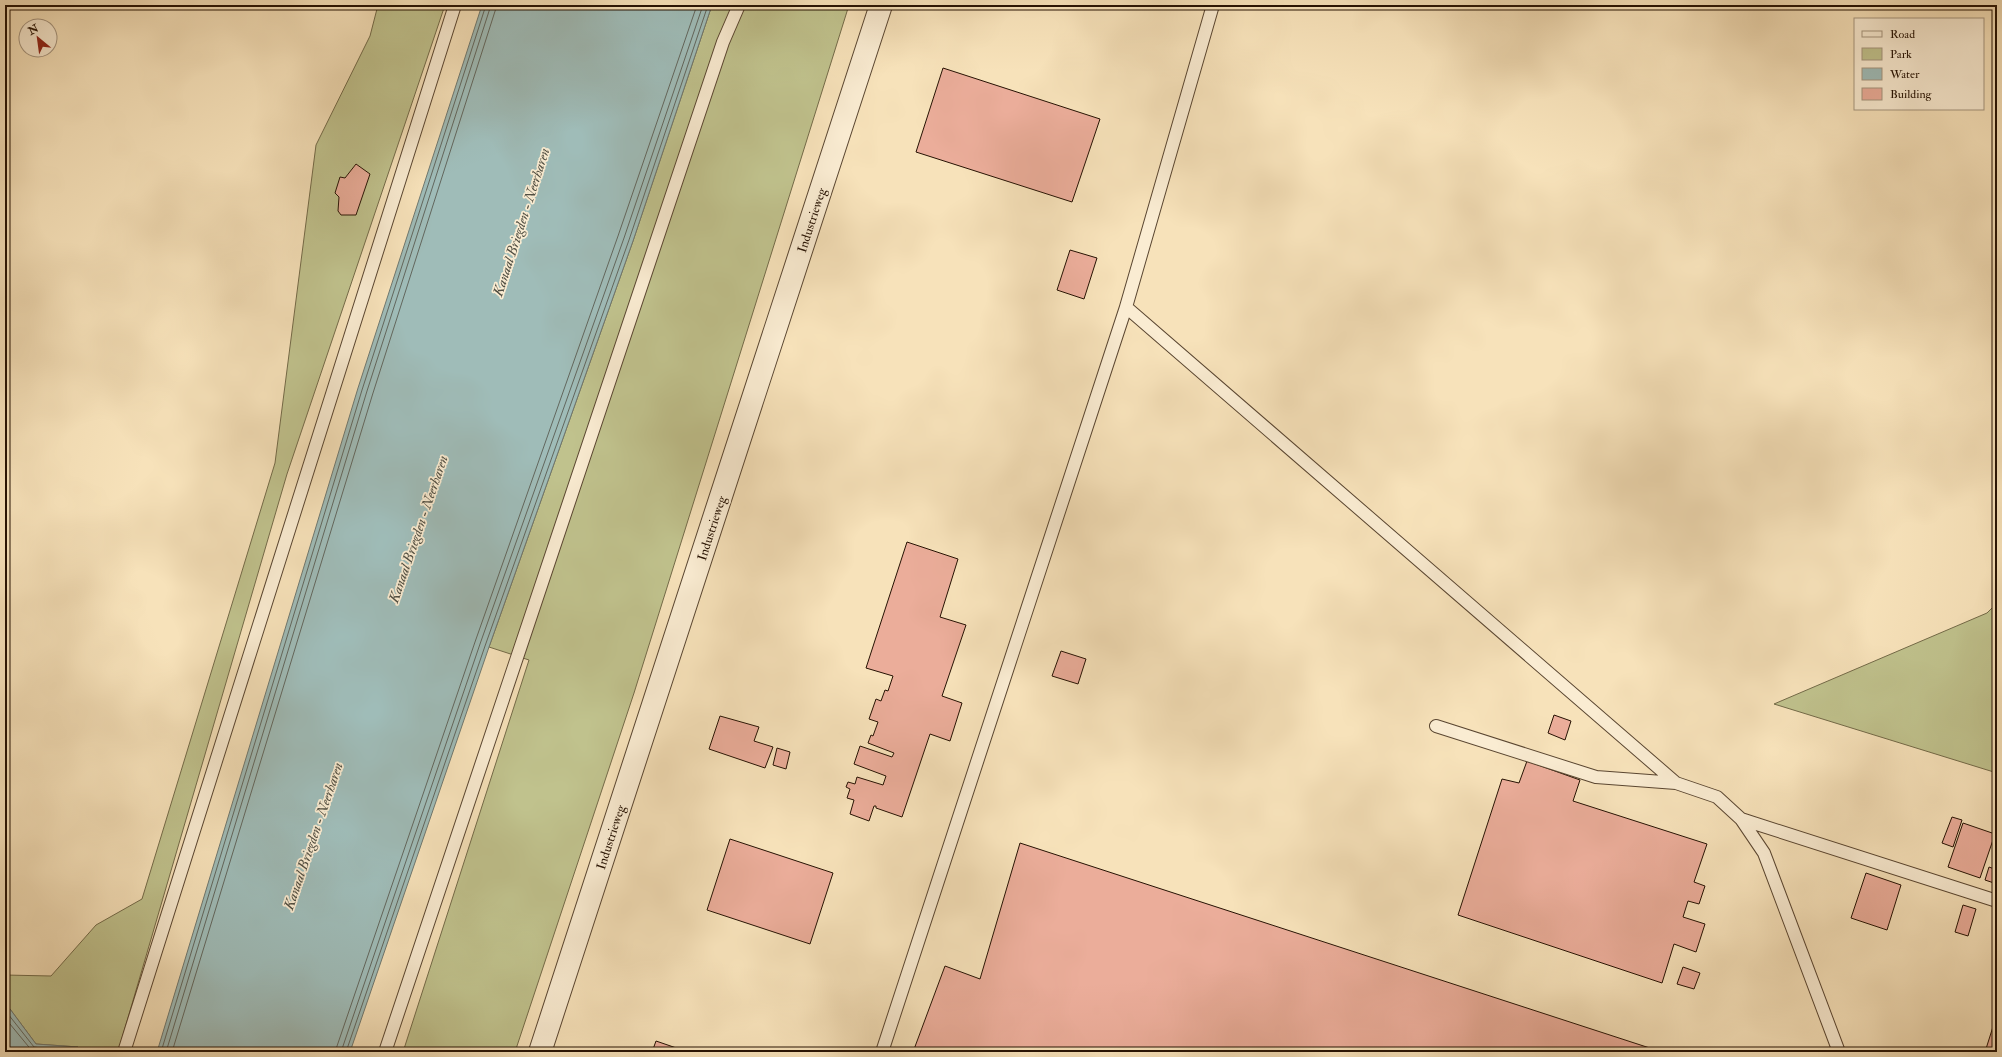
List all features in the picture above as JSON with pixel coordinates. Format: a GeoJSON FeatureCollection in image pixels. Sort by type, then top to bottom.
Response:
{"type":"FeatureCollection","features":[{"type":"Feature","properties":{"kind":"street","name":"Industrieweg"},"geometry":{"type":"LineString","coordinates":[[540,1052],[881,5]]}},
{"type":"Feature","properties":{"kind":"lane"},"geometry":{"type":"LineString","coordinates":[[124,1052],[456,5]]}},
{"type":"Feature","properties":{"kind":"lane"},"geometry":{"type":"LineString","coordinates":[[385,1052],[718,57],[739,5]]}},
{"type":"Feature","properties":{"kind":"lane"},"geometry":{"type":"LineString","coordinates":[[882,1052],[1126,306],[1213,5]]}},
{"type":"Feature","properties":{"kind":"lane"},"geometry":{"type":"LineString","coordinates":[[1126,306],[1676,783]]}},
{"type":"Feature","properties":{"kind":"lane"},"geometry":{"type":"LineString","coordinates":[[1436,726],[1596,777],[1676,783],[1717,797],[1741,819],[1764,853],[1839,1052]]}},
{"type":"Feature","properties":{"kind":"lane"},"geometry":{"type":"LineString","coordinates":[[1741,819],[1997,901]]}},
{"type":"Feature","properties":{"kind":"green space"},"geometry":{"type":"Polygon","coordinates":[[[378,5],[445,5],[287,474],[118,1052],[78,1052],[78,1047],[36,1044],[10,1009],[5,1009],[5,975],[51,976],[96,925],[142,899],[275,463],[316,145],[370,36],[378,5]]]}},
{"type":"Feature","properties":{"kind":"green space"},"geometry":{"type":"Polygon","coordinates":[[[712,5],[849,5],[634,693],[515,1052],[403,1052],[529,660],[489,647],[633,241],[712,5]]]}},
{"type":"Feature","properties":{"kind":"green space"},"geometry":{"type":"Polygon","coordinates":[[[1997,603],[1997,773],[1774,704],[1987,613],[1997,603]]]}},
{"type":"Feature","properties":{"kind":"water","name":"Kanaal Briegden - Neerharen"},"geometry":{"type":"Polygon","coordinates":[[[482,5],[712,5],[633,241],[489,647],[350,1052],[157,1052],[358,388],[482,5]]]}},
{"type":"Feature","properties":{"kind":"water"},"geometry":{"type":"Polygon","coordinates":[[[5,1009],[10,1009],[36,1044],[78,1047],[78,1052],[5,1052],[5,1009]]]}},
{"type":"Feature","properties":{"kind":"building"},"geometry":{"type":"Polygon","coordinates":[[[943,68],[1100,119],[1072,202],[916,152],[943,68]]]}},
{"type":"Feature","properties":{"kind":"building"},"geometry":{"type":"Polygon","coordinates":[[[356,164],[370,174],[356,215],[341,215],[338,211],[339,197],[335,193],[340,177],[345,178],[356,164]]]}},
{"type":"Feature","properties":{"kind":"building"},"geometry":{"type":"Polygon","coordinates":[[[1070,250],[1097,258],[1084,299],[1057,290],[1070,250]]]}},
{"type":"Feature","properties":{"kind":"building"},"geometry":{"type":"Polygon","coordinates":[[[907,542],[958,559],[940,617],[966,625],[942,696],[962,703],[950,741],[930,734],[902,817],[874,806],[869,821],[850,814],[854,800],[847,798],[850,789],[846,787],[848,782],[855,784],[857,777],[883,785],[886,776],[854,764],[860,746],[892,757],[894,753],[868,743],[871,735],[873,736],[878,722],[869,719],[876,699],[881,701],[885,690],[888,691],[893,676],[866,668],[907,542]]]}},
{"type":"Feature","properties":{"kind":"building"},"geometry":{"type":"Polygon","coordinates":[[[1061,651],[1086,659],[1078,684],[1052,676],[1061,651]]]}},
{"type":"Feature","properties":{"kind":"building"},"geometry":{"type":"Polygon","coordinates":[[[1554,715],[1571,721],[1565,740],[1548,733],[1554,715]]]}},
{"type":"Feature","properties":{"kind":"building"},"geometry":{"type":"Polygon","coordinates":[[[720,716],[759,727],[754,741],[773,747],[765,768],[709,749],[720,716]]]}},
{"type":"Feature","properties":{"kind":"building"},"geometry":{"type":"Polygon","coordinates":[[[777,748],[790,752],[786,769],[773,765],[777,748]]]}},
{"type":"Feature","properties":{"kind":"building"},"geometry":{"type":"Polygon","coordinates":[[[1527,761],[1580,780],[1573,801],[1707,844],[1694,882],[1705,886],[1699,904],[1688,901],[1683,917],[1705,924],[1696,952],[1674,944],[1662,983],[1458,915],[1502,779],[1519,783],[1527,761]]]}},
{"type":"Feature","properties":{"kind":"building"},"geometry":{"type":"Polygon","coordinates":[[[1952,817],[1962,820],[1953,847],[1942,843],[1952,817]]]}},
{"type":"Feature","properties":{"kind":"building"},"geometry":{"type":"Polygon","coordinates":[[[1963,823],[1995,834],[1980,878],[1948,867],[1963,823]]]}},
{"type":"Feature","properties":{"kind":"building"},"geometry":{"type":"Polygon","coordinates":[[[730,839],[833,873],[810,944],[707,910],[730,839]]]}},
{"type":"Feature","properties":{"kind":"building"},"geometry":{"type":"Polygon","coordinates":[[[1020,843],[1662,1052],[913,1052],[945,966],[980,979],[1020,843]]]}},
{"type":"Feature","properties":{"kind":"building"},"geometry":{"type":"Polygon","coordinates":[[[1989,867],[1997,870],[1997,884],[1985,880],[1989,867]]]}},
{"type":"Feature","properties":{"kind":"building"},"geometry":{"type":"Polygon","coordinates":[[[1866,873],[1901,885],[1887,930],[1851,918],[1866,873]]]}},
{"type":"Feature","properties":{"kind":"building"},"geometry":{"type":"Polygon","coordinates":[[[1963,905],[1976,909],[1968,936],[1955,932],[1963,905]]]}},
{"type":"Feature","properties":{"kind":"building"},"geometry":{"type":"Polygon","coordinates":[[[1683,967],[1700,973],[1694,989],[1677,984],[1683,967]]]}},
{"type":"Feature","properties":{"kind":"building"},"geometry":{"type":"Polygon","coordinates":[[[1997,1014],[1997,1052],[1985,1052],[1997,1014]]]}},
{"type":"Feature","properties":{"kind":"building"},"geometry":{"type":"Polygon","coordinates":[[[656,1041],[688,1052],[652,1052],[656,1041]]]}}]}
